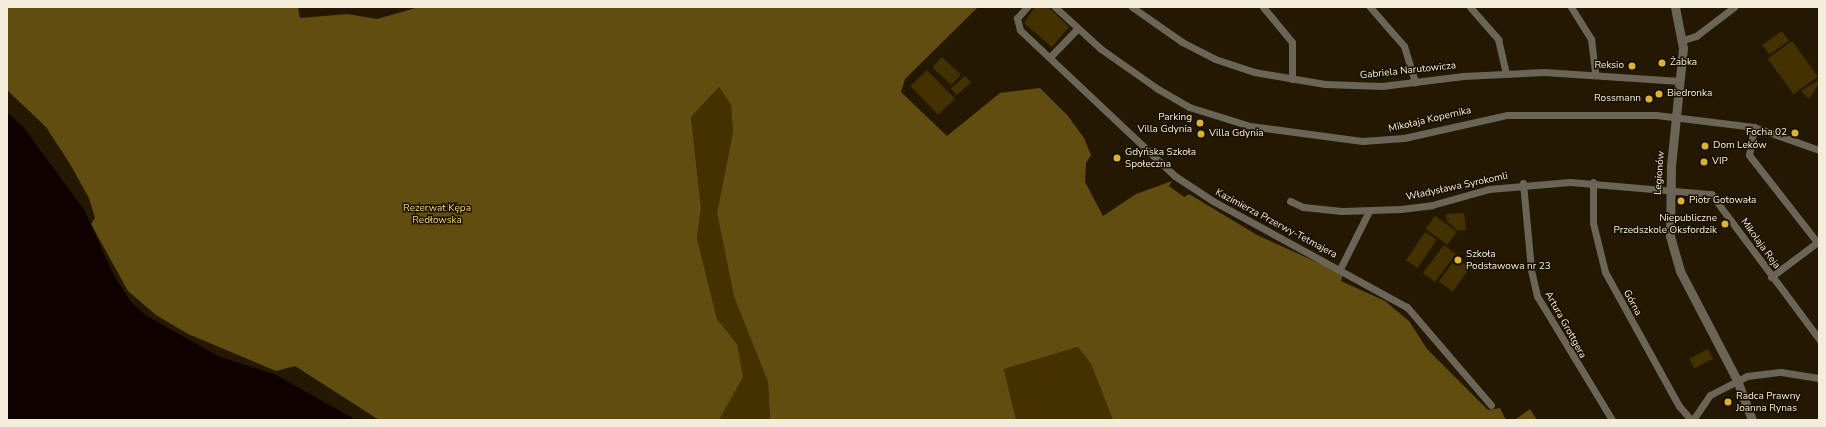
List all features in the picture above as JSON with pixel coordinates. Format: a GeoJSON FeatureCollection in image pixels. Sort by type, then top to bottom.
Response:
{"type":"FeatureCollection","features":[{"type":"Feature","properties":{"kind":"street","name":"Kazimierza Przerwy-Tetmajera"},"geometry":{"type":"LineString","coordinates":[[1027,7],[1017,18],[1018,27],[1186,184],[1411,310],[1491,406]]}},
{"type":"Feature","properties":{"kind":"street","name":"Mikołaja Kopernika"},"geometry":{"type":"LineString","coordinates":[[1055,7],[1119,63],[1189,107],[1237,123],[1336,140],[1404,138],[1507,115],[1676,117],[1754,127],[1819,150]]}},
{"type":"Feature","properties":{"kind":"street","name":"Gabriela Narutowicza"},"geometry":{"type":"LineString","coordinates":[[1132,7],[1182,42],[1215,59],[1292,79],[1358,87],[1506,73],[1595,73],[1680,81]]}},
{"type":"Feature","properties":{"kind":"street"},"geometry":{"type":"LineString","coordinates":[[1263,7],[1292,42],[1292,79]]}},
{"type":"Feature","properties":{"kind":"street"},"geometry":{"type":"LineString","coordinates":[[1370,7],[1404,46],[1415,82]]}},
{"type":"Feature","properties":{"kind":"street"},"geometry":{"type":"LineString","coordinates":[[1470,7],[1498,39],[1506,73]]}},
{"type":"Feature","properties":{"kind":"street"},"geometry":{"type":"LineString","coordinates":[[1571,7],[1591,39],[1595,73]]}},
{"type":"Feature","properties":{"kind":"street","name":"Legionów"},"geometry":{"type":"LineString","coordinates":[[1675,7],[1682,40],[1680,81],[1670,189],[1669,227],[1677,264],[1737,380],[1752,420]]}},
{"type":"Feature","properties":{"kind":"street"},"geometry":{"type":"LineString","coordinates":[[1682,40],[1696,36],[1734,7]]}},
{"type":"Feature","properties":{"kind":"street"},"geometry":{"type":"LineString","coordinates":[[1050,57],[1078,28]]}},
{"type":"Feature","properties":{"kind":"street"},"geometry":{"type":"LineString","coordinates":[[1754,127],[1749,155],[1818,242],[1771,277]]}},
{"type":"Feature","properties":{"kind":"street","name":"Władysława Syrokomli"},"geometry":{"type":"LineString","coordinates":[[1290,201],[1303,207],[1369,211],[1419,208],[1523,183],[1593,182],[1670,189]]}},
{"type":"Feature","properties":{"kind":"street","name":"Górna"},"geometry":{"type":"LineString","coordinates":[[1593,182],[1593,223],[1605,272],[1671,393],[1692,420]]}},
{"type":"Feature","properties":{"kind":"street","name":"Artura Grottgera"},"geometry":{"type":"LineString","coordinates":[[1523,183],[1531,270],[1537,296],[1612,420]]}},
{"type":"Feature","properties":{"kind":"street","name":"Mikołaja Reja"},"geometry":{"type":"LineString","coordinates":[[1670,189],[1711,194],[1771,277],[1819,338]]}},
{"type":"Feature","properties":{"kind":"street"},"geometry":{"type":"LineString","coordinates":[[1340,269],[1369,211]]}},
{"type":"Feature","properties":{"kind":"street"},"geometry":{"type":"LineString","coordinates":[[1692,420],[1710,395],[1737,380],[1781,372],[1819,378]]}},
{"type":"Feature","properties":{"kind":"shaded area"},"geometry":{"type":"Polygon","coordinates":[[[1035,7],[1048,7],[1069,27],[1052,47],[1024,23],[1035,7]]]}},
{"type":"Feature","properties":{"kind":"shaded area"},"geometry":{"type":"Polygon","coordinates":[[[1782,31],[1789,41],[1769,55],[1762,45],[1782,31]]]}},
{"type":"Feature","properties":{"kind":"shaded area"},"geometry":{"type":"Polygon","coordinates":[[[1792,41],[1818,77],[1794,94],[1768,59],[1792,41]]]}},
{"type":"Feature","properties":{"kind":"shaded area"},"geometry":{"type":"Polygon","coordinates":[[[942,57],[961,75],[951,85],[932,67],[942,57]]]}},
{"type":"Feature","properties":{"kind":"shaded area"},"geometry":{"type":"Polygon","coordinates":[[[927,70],[955,99],[938,115],[910,86],[927,70]]]}},
{"type":"Feature","properties":{"kind":"shaded area"},"geometry":{"type":"Polygon","coordinates":[[[965,76],[971,83],[957,95],[951,88],[965,76]]]}},
{"type":"Feature","properties":{"kind":"shaded area"},"geometry":{"type":"Polygon","coordinates":[[[1817,81],[1819,83],[1809,99],[1801,91],[1817,81]]]}},
{"type":"Feature","properties":{"kind":"shaded area"},"geometry":{"type":"Polygon","coordinates":[[[719,87],[731,105],[733,132],[717,213],[734,297],[768,382],[770,420],[718,420],[737,344],[717,319],[697,238],[701,208],[691,117],[719,87]]]}},
{"type":"Feature","properties":{"kind":"shaded area"},"geometry":{"type":"Polygon","coordinates":[[[7,112],[24,128],[85,211],[113,274],[131,302],[145,315],[218,356],[276,375],[356,420],[7,420],[7,112]]]}},
{"type":"Feature","properties":{"kind":"shaded area"},"geometry":{"type":"Polygon","coordinates":[[[1464,213],[1466,230],[1458,231],[1447,221],[1446,214],[1464,213]]]}},
{"type":"Feature","properties":{"kind":"shaded area"},"geometry":{"type":"Polygon","coordinates":[[[1435,216],[1457,232],[1447,245],[1426,229],[1435,216]]]}},
{"type":"Feature","properties":{"kind":"shaded area"},"geometry":{"type":"Polygon","coordinates":[[[1425,232],[1437,240],[1418,268],[1406,260],[1425,232]]]}},
{"type":"Feature","properties":{"kind":"shaded area"},"geometry":{"type":"Polygon","coordinates":[[[1444,245],[1456,254],[1435,282],[1423,273],[1444,245]]]}},
{"type":"Feature","properties":{"kind":"shaded area"},"geometry":{"type":"Polygon","coordinates":[[[1456,258],[1470,268],[1453,291],[1439,281],[1456,258]]]}},
{"type":"Feature","properties":{"kind":"shaded area"},"geometry":{"type":"Polygon","coordinates":[[[1078,347],[1091,364],[1113,420],[1016,420],[1004,369],[1078,347]]]}},
{"type":"Feature","properties":{"kind":"shaded area"},"geometry":{"type":"Polygon","coordinates":[[[1708,349],[1713,359],[1694,368],[1689,359],[1708,349]]]}},
{"type":"Feature","properties":{"kind":"green space","name":"Rezerwat Kępa Redłowska"},"geometry":{"type":"Polygon","coordinates":[[[7,7],[298,7],[300,18],[348,14],[377,19],[419,7],[978,7],[905,79],[901,92],[947,136],[1000,93],[1040,88],[1068,116],[1084,138],[1091,155],[1086,163],[1085,182],[1103,216],[1136,194],[1172,181],[1169,186],[1184,197],[1189,194],[1257,235],[1343,274],[1341,281],[1385,301],[1409,321],[1427,349],[1488,410],[1500,408],[1506,420],[1113,420],[1091,364],[1078,347],[1004,369],[1016,420],[770,420],[768,382],[734,297],[717,213],[733,132],[731,105],[719,87],[691,117],[701,208],[697,238],[717,319],[737,344],[743,377],[719,420],[379,420],[295,366],[276,371],[188,334],[156,315],[128,291],[91,224],[95,218],[89,198],[70,164],[46,127],[7,90],[7,7]]]}},
{"type":"Feature","properties":{"kind":"green space"},"geometry":{"type":"Polygon","coordinates":[[[1530,409],[1537,420],[1514,420],[1516,419],[1530,409]]]}},
{"type":"Feature","properties":{"kind":"place","name":"Żabka"},"geometry":{"type":"Point","coordinates":[1662,63]}},
{"type":"Feature","properties":{"kind":"place","name":"Reksio"},"geometry":{"type":"Point","coordinates":[1632,66]}},
{"type":"Feature","properties":{"kind":"place","name":"Biedronka"},"geometry":{"type":"Point","coordinates":[1659,94]}},
{"type":"Feature","properties":{"kind":"place","name":"Rossmann"},"geometry":{"type":"Point","coordinates":[1649,99]}},
{"type":"Feature","properties":{"kind":"place","name":"Parking Villa Gdynia"},"geometry":{"type":"Point","coordinates":[1200,123]}},
{"type":"Feature","properties":{"kind":"place","name":"Focha 02"},"geometry":{"type":"Point","coordinates":[1795,133]}},
{"type":"Feature","properties":{"kind":"place","name":"Villa Gdynia"},"geometry":{"type":"Point","coordinates":[1201,134]}},
{"type":"Feature","properties":{"kind":"place","name":"Dom Leków"},"geometry":{"type":"Point","coordinates":[1705,146]}},
{"type":"Feature","properties":{"kind":"place","name":"Gdyńska Szkoła Społeczna"},"geometry":{"type":"Point","coordinates":[1117,158]}},
{"type":"Feature","properties":{"kind":"place","name":"VIP"},"geometry":{"type":"Point","coordinates":[1704,162]}},
{"type":"Feature","properties":{"kind":"place","name":"Piotr Gotowała"},"geometry":{"type":"Point","coordinates":[1681,201]}},
{"type":"Feature","properties":{"kind":"place","name":"Niepubliczne Przedszkole Oksfordzik"},"geometry":{"type":"Point","coordinates":[1725,224]}},
{"type":"Feature","properties":{"kind":"place","name":"Szkoła Podstawowa nr 23"},"geometry":{"type":"Point","coordinates":[1458,260]}},
{"type":"Feature","properties":{"kind":"place","name":"Radca Prawny Joanna Rynas"},"geometry":{"type":"Point","coordinates":[1728,402]}}]}
